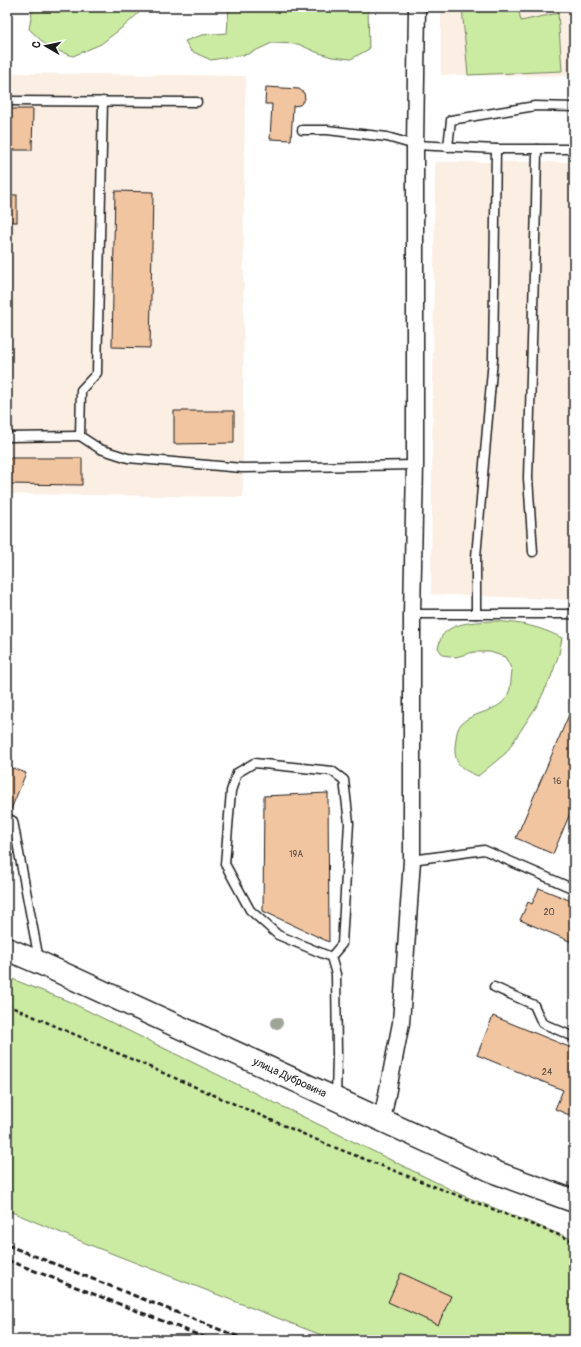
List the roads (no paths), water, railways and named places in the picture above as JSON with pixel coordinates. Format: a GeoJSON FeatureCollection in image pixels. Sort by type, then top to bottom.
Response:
{"type":"FeatureCollection","features":[{"type":"Feature","properties":{"kind":"main road","name":"улица Дубровина"},"geometry":{"type":"LineString","coordinates":[[7,949],[497,1173],[574,1201]]}},
{"type":"Feature","properties":{"kind":"street"},"geometry":{"type":"LineString","coordinates":[[382,1120],[401,1023],[412,860],[412,614],[415,465],[414,145],[417,7]]}},
{"type":"Feature","properties":{"kind":"lane"},"geometry":{"type":"LineString","coordinates":[[7,101],[197,102]]}},
{"type":"Feature","properties":{"kind":"lane"},"geometry":{"type":"LineString","coordinates":[[80,436],[81,390],[97,373],[103,101]]}},
{"type":"Feature","properties":{"kind":"lane"},"geometry":{"type":"LineString","coordinates":[[448,147],[451,120],[535,106],[574,107]]}},
{"type":"Feature","properties":{"kind":"lane"},"geometry":{"type":"LineString","coordinates":[[302,130],[327,130],[387,137],[414,145],[496,149],[574,149]]}},
{"type":"Feature","properties":{"kind":"lane"},"geometry":{"type":"LineString","coordinates":[[476,614],[476,557],[493,359],[496,149]]}},
{"type":"Feature","properties":{"kind":"lane"},"geometry":{"type":"LineString","coordinates":[[533,552],[528,478],[537,149]]}},
{"type":"Feature","properties":{"kind":"lane"},"geometry":{"type":"LineString","coordinates":[[7,437],[80,436],[100,449],[128,458],[235,467],[415,465]]}},
{"type":"Feature","properties":{"kind":"lane"},"geometry":{"type":"LineString","coordinates":[[412,614],[574,614]]}},
{"type":"Feature","properties":{"kind":"lane"},"geometry":{"type":"LineString","coordinates":[[330,957],[342,944],[349,823],[344,780],[332,770],[254,763],[237,772],[231,791],[225,864],[250,910],[278,935],[330,957],[336,974],[336,1099]]}},
{"type":"Feature","properties":{"kind":"lane"},"geometry":{"type":"LineString","coordinates":[[7,818],[13,821],[40,963]]}},
{"type":"Feature","properties":{"kind":"lane"},"geometry":{"type":"LineString","coordinates":[[412,860],[484,850],[574,889]]}},
{"type":"Feature","properties":{"kind":"lane"},"geometry":{"type":"LineString","coordinates":[[494,987],[534,1005],[542,1023],[574,1037]]}},
{"type":"Feature","properties":{"kind":"railway"},"geometry":{"type":"LineString","coordinates":[[7,1245],[246,1340]]}},
{"type":"Feature","properties":{"kind":"railway"},"geometry":{"type":"LineString","coordinates":[[7,1260],[211,1340]]}}]}
